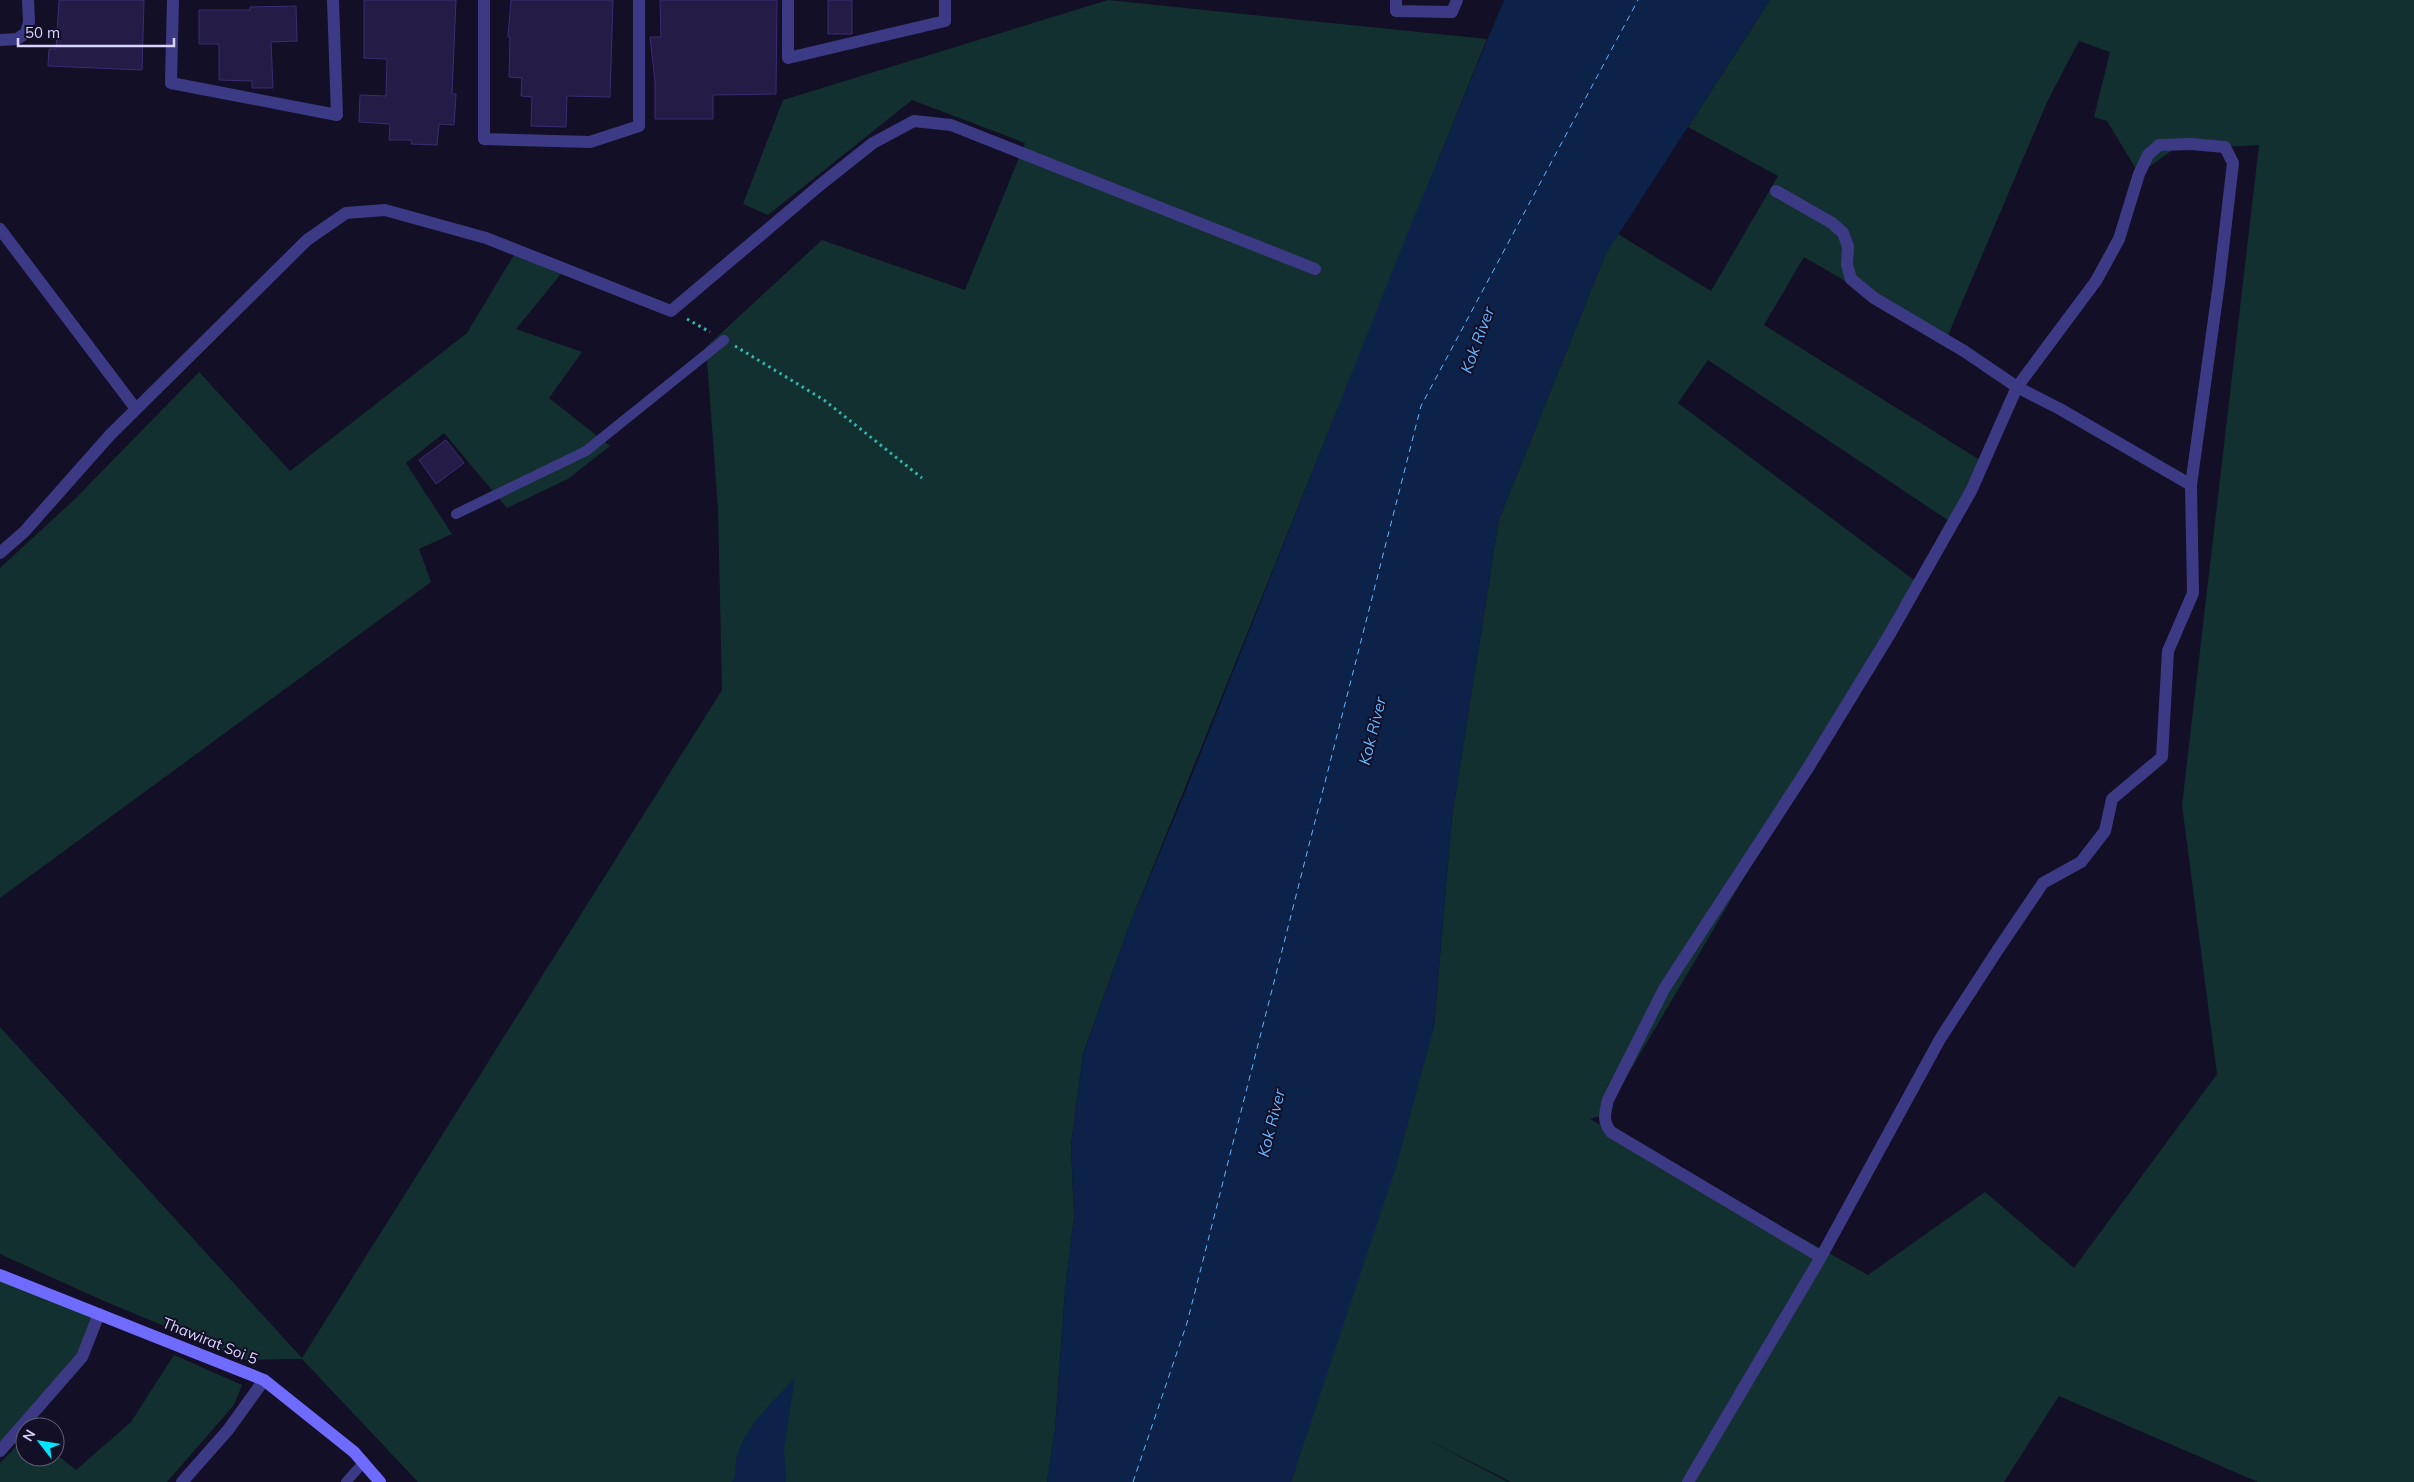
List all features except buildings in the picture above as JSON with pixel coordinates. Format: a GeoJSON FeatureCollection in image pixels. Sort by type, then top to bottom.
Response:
{"type":"FeatureCollection","features":[{"type":"Feature","properties":{"kind":"street"},"geometry":{"type":"LineString","coordinates":[[0,40],[18,39],[26,33],[29,22],[28,0]]}},
{"type":"Feature","properties":{"kind":"street"},"geometry":{"type":"LineString","coordinates":[[173,0],[171,83],[337,115],[333,0]]}},
{"type":"Feature","properties":{"kind":"street"},"geometry":{"type":"LineString","coordinates":[[484,0],[484,139],[590,142],[639,126],[639,0]]}},
{"type":"Feature","properties":{"kind":"street"},"geometry":{"type":"LineString","coordinates":[[788,0],[788,58],[945,21],[945,0]]}},
{"type":"Feature","properties":{"kind":"street"},"geometry":{"type":"LineString","coordinates":[[1396,0],[1396,10],[1452,12],[1457,0]]}},
{"type":"Feature","properties":{"kind":"street"},"geometry":{"type":"LineString","coordinates":[[0,553],[24,532],[110,435],[307,240],[346,213],[385,210],[486,238],[671,311],[866,149],[914,121],[951,125],[1315,269]]}},
{"type":"Feature","properties":{"kind":"street"},"geometry":{"type":"LineString","coordinates":[[1688,1482],[1821,1256],[1940,1039],[2043,883],[2081,862],[2105,831],[2112,799],[2162,757],[2168,651],[2192,593],[2191,485],[2218,293],[2233,163],[2225,146],[2159,145],[2148,154],[2139,174],[2119,240],[2096,281],[2017,387],[1971,491],[1891,632],[1808,768],[1664,989],[1608,1100],[1604,1115],[1606,1125],[1611,1132],[1821,1256]]}},
{"type":"Feature","properties":{"kind":"street"},"geometry":{"type":"LineString","coordinates":[[1776,192],[1832,223],[1843,233],[1848,246],[1847,265],[1851,279],[1874,298],[1964,351],[2017,387],[2060,409],[2191,485]]}},
{"type":"Feature","properties":{"kind":"street"},"geometry":{"type":"LineString","coordinates":[[0,229],[136,409]]}},
{"type":"Feature","properties":{"kind":"street","name":"Thawirat Soi 5"},"geometry":{"type":"LineString","coordinates":[[0,1275],[264,1380],[354,1452],[380,1482]]}},
{"type":"Feature","properties":{"kind":"street"},"geometry":{"type":"LineString","coordinates":[[0,1451],[82,1357],[99,1314]]}},
{"type":"Feature","properties":{"kind":"street"},"geometry":{"type":"LineString","coordinates":[[182,1482],[228,1430],[264,1380]]}},
{"type":"Feature","properties":{"kind":"lane"},"geometry":{"type":"LineString","coordinates":[[456,514],[586,451],[724,340]]}},
{"type":"Feature","properties":{"kind":"lane"},"geometry":{"type":"LineString","coordinates":[[346,1482],[363,1462]]}},
{"type":"Feature","properties":{"kind":"path"},"geometry":{"type":"LineString","coordinates":[[671,311],[724,340],[824,400],[922,478]]}},
{"type":"Feature","properties":{"kind":"green space"},"geometry":{"type":"Polygon","coordinates":[[[1108,0],[1487,39],[1128,929],[1083,1054],[1071,1145],[1074,1217],[1065,1291],[1055,1430],[1047,1482],[418,1482],[302,1359],[246,1360],[104,1301],[0,1254],[0,1027],[302,1358],[722,690],[718,508],[706,347],[822,240],[965,290],[1025,143],[912,100],[768,215],[743,204],[783,100],[1108,0]]]}},
{"type":"Feature","properties":{"kind":"green space"},"geometry":{"type":"Polygon","coordinates":[[[1770,0],[2414,0],[2414,1482],[2258,1482],[2059,1396],[2004,1482],[1511,1482],[1422,1437],[1508,1482],[1291,1482],[1434,1027],[1452,816],[1499,519],[1605,255],[1618,234],[1711,291],[1778,176],[1688,127],[1770,0]],[[2079,41],[2048,100],[1946,340],[1804,257],[1764,325],[1983,462],[1952,523],[1708,360],[1678,403],[1918,583],[1604,1115],[1590,1119],[1868,1275],[1985,1192],[2074,1268],[2217,1074],[2182,805],[2259,145],[2225,147],[2181,144],[2139,174],[2107,121],[2094,117],[2110,52],[2079,41]]]}},
{"type":"Feature","properties":{"kind":"green space"},"geometry":{"type":"Polygon","coordinates":[[[517,250],[561,274],[516,329],[582,352],[549,398],[610,446],[568,479],[507,508],[444,433],[406,463],[452,534],[419,549],[431,582],[0,898],[0,568],[75,499],[199,372],[290,471],[467,333],[517,250]]]}},
{"type":"Feature","properties":{"kind":"green space"},"geometry":{"type":"Polygon","coordinates":[[[0,1275],[99,1314],[82,1357],[30,1417],[15,1417],[15,1434],[0,1451],[0,1275]]]}},
{"type":"Feature","properties":{"kind":"green space"},"geometry":{"type":"Polygon","coordinates":[[[174,1355],[242,1385],[234,1405],[167,1482],[0,1482],[0,1463],[15,1447],[15,1467],[65,1467],[65,1461],[76,1470],[131,1422],[174,1355]]]}},
{"type":"Feature","properties":{"kind":"water","name":"Kok River"},"geometry":{"type":"Polygon","coordinates":[[[1504,0],[1770,0],[1605,255],[1499,519],[1452,816],[1434,1027],[1397,1164],[1291,1482],[1047,1482],[1055,1430],[1065,1291],[1074,1217],[1071,1145],[1083,1055],[1128,929],[1188,785],[1406,237],[1504,0]]]}},
{"type":"Feature","properties":{"kind":"water"},"geometry":{"type":"Polygon","coordinates":[[[795,1378],[784,1449],[786,1482],[732,1482],[735,1475],[737,1456],[747,1434],[770,1404],[795,1378]]]}},
{"type":"Feature","properties":{"kind":"ferry route"},"geometry":{"type":"LineString","coordinates":[[1133,1482],[1187,1323],[1421,406],[1638,0]]}}]}
